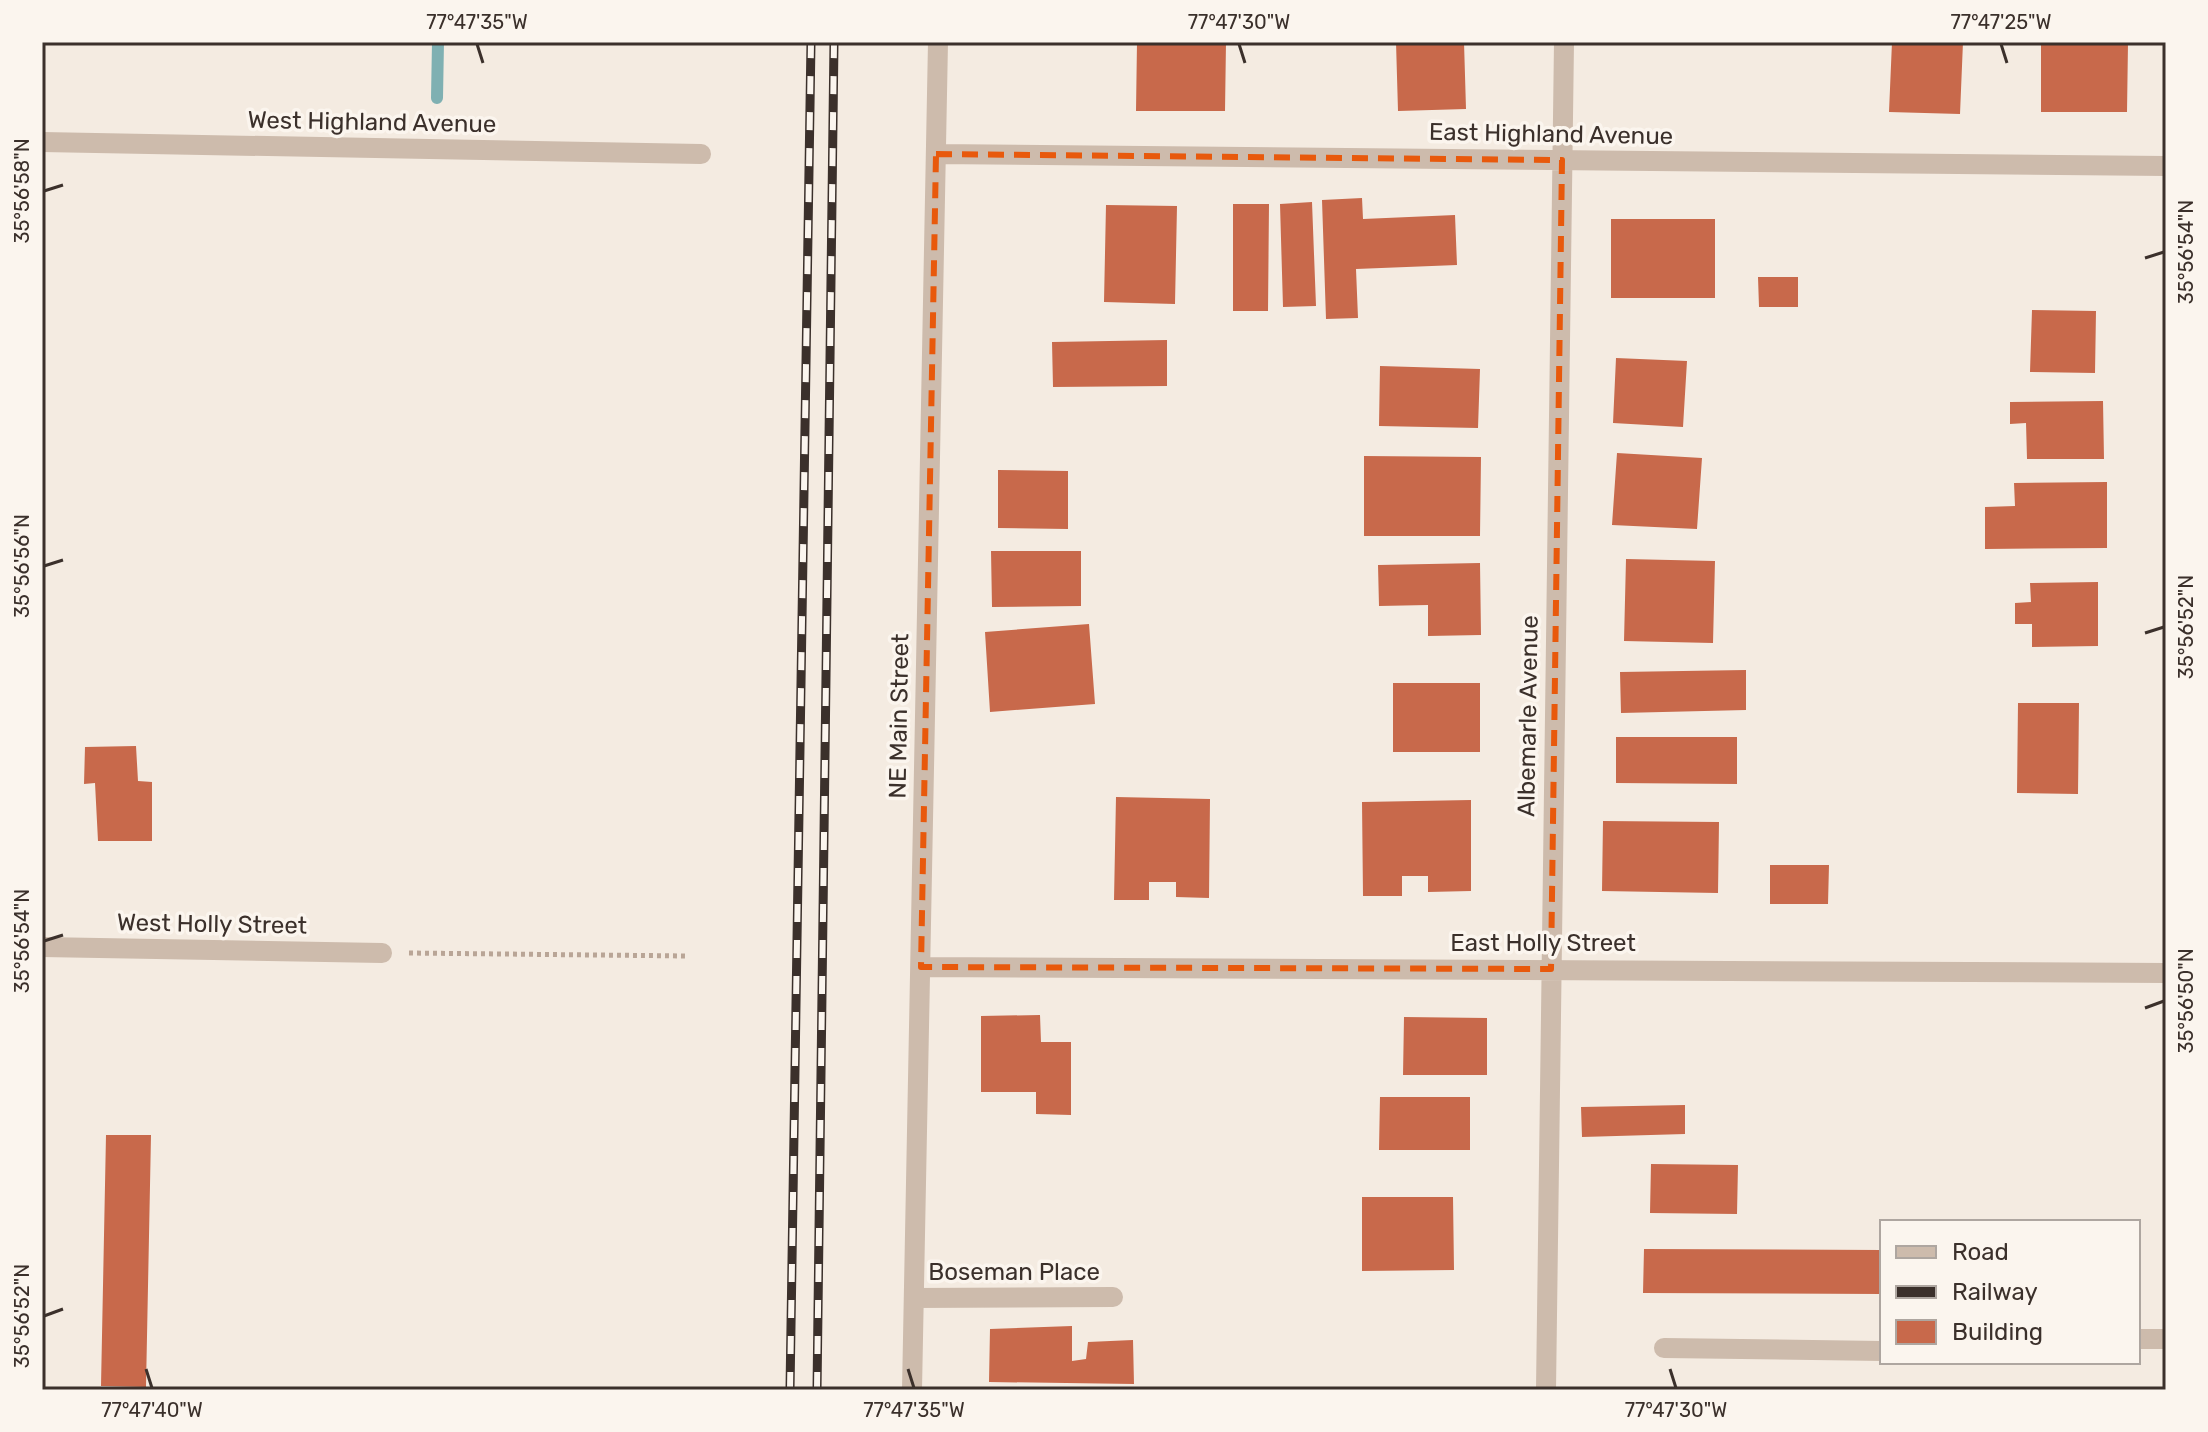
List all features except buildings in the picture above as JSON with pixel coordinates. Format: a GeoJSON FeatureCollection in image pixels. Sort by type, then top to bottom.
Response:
{"type":"FeatureCollection","features":[{"type":"Feature","properties":{"kind":"street","name":"NE Main Street"},"geometry":{"type":"LineString","coordinates":[[912,1390],[938,42]]}},
{"type":"Feature","properties":{"kind":"street","name":"Albemarle Avenue"},"geometry":{"type":"LineString","coordinates":[[1546,1390],[1564,42]]}},
{"type":"Feature","properties":{"kind":"street","name":"West Highland Avenue"},"geometry":{"type":"LineString","coordinates":[[42,142],[701,154]]}},
{"type":"Feature","properties":{"kind":"street","name":"East Highland Avenue"},"geometry":{"type":"LineString","coordinates":[[936,154],[2166,166]]}},
{"type":"Feature","properties":{"kind":"street","name":"West Holly Street"},"geometry":{"type":"LineString","coordinates":[[42,947],[382,953]]}},
{"type":"Feature","properties":{"kind":"street","name":"East Holly Street"},"geometry":{"type":"LineString","coordinates":[[921,967],[2166,973]]}},
{"type":"Feature","properties":{"kind":"street","name":"Boseman Place"},"geometry":{"type":"LineString","coordinates":[[914,1298],[1113,1297]]}},
{"type":"Feature","properties":{"kind":"street"},"geometry":{"type":"LineString","coordinates":[[2140,1339],[2166,1339]]}},
{"type":"Feature","properties":{"kind":"street"},"geometry":{"type":"LineString","coordinates":[[1664,1348],[1880,1351]]}},
{"type":"Feature","properties":{"kind":"path"},"geometry":{"type":"LineString","coordinates":[[382,953],[688,956]]}},
{"type":"Feature","properties":{"kind":"highlighted area"},"geometry":{"type":"Polygon","coordinates":[[[936,154],[1562,160],[1551,969],[921,967],[936,154]]]}},
{"type":"Feature","properties":{"kind":"waterway"},"geometry":{"type":"LineString","coordinates":[[437,98],[438,42]]}},
{"type":"Feature","properties":{"kind":"railway"},"geometry":{"type":"LineString","coordinates":[[790,1390],[811,42]]}},
{"type":"Feature","properties":{"kind":"railway"},"geometry":{"type":"LineString","coordinates":[[817,1390],[834,42]]}}]}
